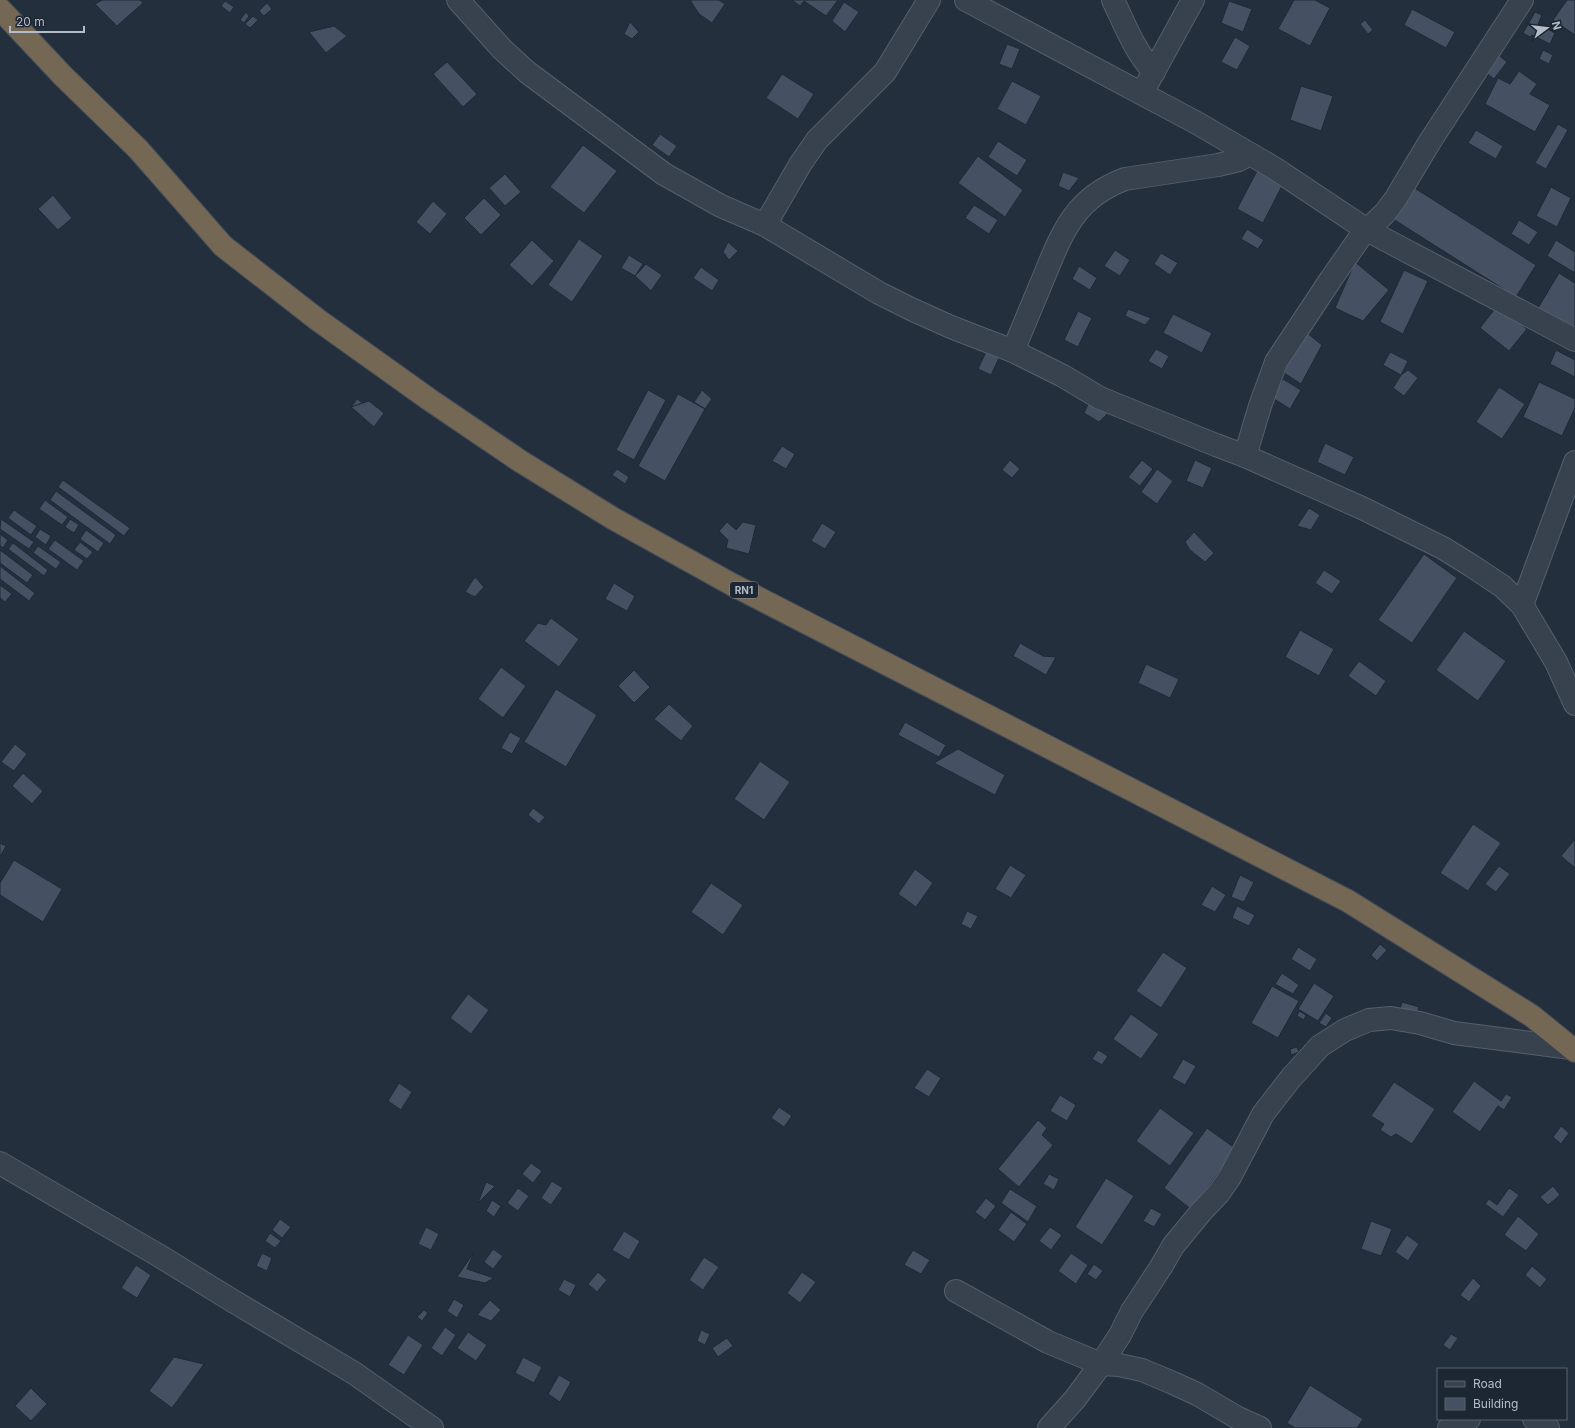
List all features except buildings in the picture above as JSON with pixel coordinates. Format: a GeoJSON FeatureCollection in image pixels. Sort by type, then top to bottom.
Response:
{"type":"FeatureCollection","features":[{"type":"Feature","properties":{"kind":"highway","name":"RN1"},"geometry":{"type":"LineString","coordinates":[[0,9],[63,76],[138,149],[223,246],[324,325],[520,461],[614,519],[733,585],[1348,901],[1532,1016],[1573,1049]]}},
{"type":"Feature","properties":{"kind":"street"},"geometry":{"type":"LineString","coordinates":[[458,0],[502,49],[527,72],[664,174],[721,206],[765,225],[879,293],[911,309],[951,327],[1013,351],[1063,376],[1100,398],[1216,446],[1245,456],[1362,508],[1443,548],[1502,586],[1522,605],[1556,662],[1575,704]]}},
{"type":"Feature","properties":{"kind":"street"},"geometry":{"type":"LineString","coordinates":[[765,225],[801,163],[817,140],[885,72],[929,0]]}},
{"type":"Feature","properties":{"kind":"street"},"geometry":{"type":"LineString","coordinates":[[966,0],[1197,122],[1274,168],[1367,230],[1575,340]]}},
{"type":"Feature","properties":{"kind":"street"},"geometry":{"type":"LineString","coordinates":[[1113,0],[1138,52],[1145,64],[1154,72]]}},
{"type":"Feature","properties":{"kind":"street"},"geometry":{"type":"LineString","coordinates":[[1142,93],[1193,0]]}},
{"type":"Feature","properties":{"kind":"street"},"geometry":{"type":"LineString","coordinates":[[1245,456],[1260,406],[1276,362],[1331,279],[1367,230],[1385,213],[1396,198],[1429,143],[1522,0]]}},
{"type":"Feature","properties":{"kind":"street"},"geometry":{"type":"LineString","coordinates":[[1013,351],[1056,247],[1071,219],[1082,205],[1094,194],[1113,183],[1125,179],[1218,165],[1239,160],[1249,154]]}},
{"type":"Feature","properties":{"kind":"street"},"geometry":{"type":"LineString","coordinates":[[1522,605],[1575,462]]}},
{"type":"Feature","properties":{"kind":"street"},"geometry":{"type":"LineString","coordinates":[[1049,1428],[1075,1399],[1101,1364],[1173,1246],[1219,1193],[1230,1177],[1263,1114],[1291,1078],[1320,1046],[1345,1030],[1369,1020],[1391,1018],[1420,1023],[1454,1033],[1573,1049]]}},
{"type":"Feature","properties":{"kind":"street"},"geometry":{"type":"LineString","coordinates":[[0,1163],[131,1239],[233,1302],[354,1373],[432,1428]]}},
{"type":"Feature","properties":{"kind":"street"},"geometry":{"type":"LineString","coordinates":[[956,1291],[1048,1342],[1101,1364],[1119,1365],[1142,1370],[1173,1383],[1238,1418],[1260,1428]]}},
{"type":"Feature","properties":{"kind":"street"},"geometry":{"type":"LineString","coordinates":[[1449,1428],[1467,1420]]}},
{"type":"Feature","properties":{"kind":"street"},"geometry":{"type":"LineString","coordinates":[[1536,1420],[1548,1428]]}}]}
